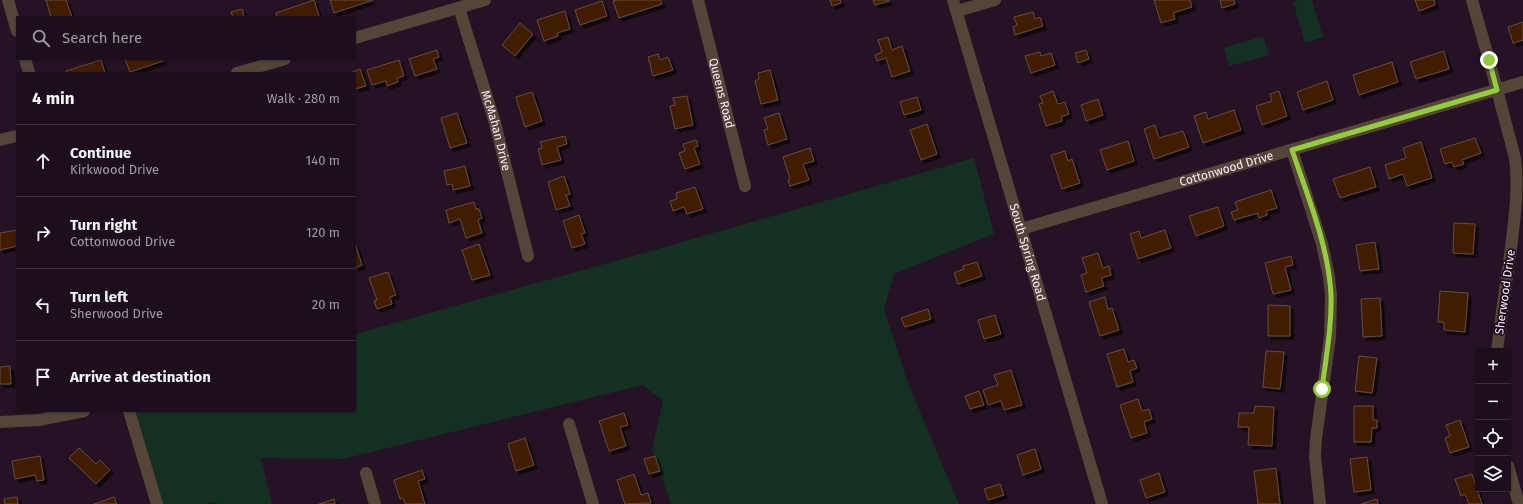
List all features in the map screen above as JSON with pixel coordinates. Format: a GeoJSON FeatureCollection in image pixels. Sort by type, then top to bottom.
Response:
{"type":"FeatureCollection","features":[{"type":"Feature","properties":{"kind":"street"},"geometry":{"type":"LineString","coordinates":[[8,0],[16,28]]}},
{"type":"Feature","properties":{"kind":"street"},"geometry":{"type":"LineString","coordinates":[[356,38],[485,0]]}},
{"type":"Feature","properties":{"kind":"street","name":"Queens Road"},"geometry":{"type":"LineString","coordinates":[[698,0],[745,186]]}},
{"type":"Feature","properties":{"kind":"street"},"geometry":{"type":"LineString","coordinates":[[955,6],[995,0]]}},
{"type":"Feature","properties":{"kind":"street","name":"Sherwood Drive"},"geometry":{"type":"LineString","coordinates":[[1472,0],[1515,158],[1517,187],[1514,222],[1497,348]]}},
{"type":"Feature","properties":{"kind":"street","name":"South Spring Road"},"geometry":{"type":"LineString","coordinates":[[955,6],[1102,504]]}},
{"type":"Feature","properties":{"kind":"street","name":"McMahan Drive"},"geometry":{"type":"LineString","coordinates":[[459,8],[495,123],[528,256]]}},
{"type":"Feature","properties":{"kind":"street"},"geometry":{"type":"LineString","coordinates":[[25,60],[30,72]]}},
{"type":"Feature","properties":{"kind":"street"},"geometry":{"type":"LineString","coordinates":[[255,71],[282,60]]}},
{"type":"Feature","properties":{"kind":"street","name":"Cottonwood Drive"},"geometry":{"type":"LineString","coordinates":[[1022,229],[1523,82]]}},
{"type":"Feature","properties":{"kind":"street"},"geometry":{"type":"LineString","coordinates":[[0,140],[16,136]]}},
{"type":"Feature","properties":{"kind":"street"},"geometry":{"type":"LineString","coordinates":[[1292,150],[1320,237],[1329,277],[1331,295],[1330,337],[1315,456],[1320,504]]}},
{"type":"Feature","properties":{"kind":"street"},"geometry":{"type":"LineString","coordinates":[[0,422],[39,420],[79,412]]}},
{"type":"Feature","properties":{"kind":"street"},"geometry":{"type":"LineString","coordinates":[[130,412],[157,504]]}},
{"type":"Feature","properties":{"kind":"street"},"geometry":{"type":"LineString","coordinates":[[569,424],[593,504]]}},
{"type":"Feature","properties":{"kind":"street"},"geometry":{"type":"LineString","coordinates":[[366,473],[375,504]]}},
{"type":"Feature","properties":{"kind":"street"},"geometry":{"type":"LineString","coordinates":[[1511,476],[1519,504]]}},
{"type":"Feature","properties":{"kind":"green space"},"geometry":{"type":"Polygon","coordinates":[[[1300,0],[1312,0],[1323,37],[1305,43],[1293,2],[1300,0]]]}},
{"type":"Feature","properties":{"kind":"green space"},"geometry":{"type":"Polygon","coordinates":[[[1263,36],[1269,55],[1229,66],[1224,48],[1263,36]]]}},
{"type":"Feature","properties":{"kind":"green space"},"geometry":{"type":"Polygon","coordinates":[[[974,158],[994,234],[894,274],[884,309],[908,383],[959,504],[671,504],[652,450],[663,401],[643,385],[343,459],[261,458],[272,504],[219,504],[213,502],[205,504],[154,504],[127,412],[356,412],[356,334],[974,158]]]}},
{"type":"Feature","properties":{"kind":"building"},"geometry":{"type":"Polygon","coordinates":[[[46,0],[66,0],[72,16],[51,16],[46,0]]]}},
{"type":"Feature","properties":{"kind":"building"},"geometry":{"type":"Polygon","coordinates":[[[314,0],[319,16],[277,16],[276,13],[314,0]]]}},
{"type":"Feature","properties":{"kind":"building"},"geometry":{"type":"Polygon","coordinates":[[[330,0],[373,0],[334,13],[330,0]]]}},
{"type":"Feature","properties":{"kind":"building"},"geometry":{"type":"Polygon","coordinates":[[[660,0],[662,4],[619,18],[613,1],[660,0]]]}},
{"type":"Feature","properties":{"kind":"building"},"geometry":{"type":"Polygon","coordinates":[[[830,0],[840,0],[841,3],[832,6],[830,0]]]}},
{"type":"Feature","properties":{"kind":"building"},"geometry":{"type":"Polygon","coordinates":[[[873,0],[889,0],[889,1],[875,5],[873,0]]]}},
{"type":"Feature","properties":{"kind":"building"},"geometry":{"type":"Polygon","coordinates":[[[1154,0],[1190,0],[1192,7],[1173,13],[1175,19],[1161,23],[1154,0]]]}},
{"type":"Feature","properties":{"kind":"building"},"geometry":{"type":"Polygon","coordinates":[[[1220,0],[1234,0],[1235,4],[1222,8],[1220,0]]]}},
{"type":"Feature","properties":{"kind":"building"},"geometry":{"type":"Polygon","coordinates":[[[1415,0],[1434,0],[1435,5],[1419,11],[1415,0]]]}},
{"type":"Feature","properties":{"kind":"building"},"geometry":{"type":"Polygon","coordinates":[[[602,1],[607,16],[580,25],[575,10],[602,1]]]}},
{"type":"Feature","properties":{"kind":"building"},"geometry":{"type":"Polygon","coordinates":[[[242,9],[244,16],[233,16],[231,12],[242,9]]]}},
{"type":"Feature","properties":{"kind":"building"},"geometry":{"type":"Polygon","coordinates":[[[565,11],[570,29],[557,33],[558,36],[544,41],[537,20],[565,11]]]}},
{"type":"Feature","properties":{"kind":"building"},"geometry":{"type":"Polygon","coordinates":[[[1033,12],[1035,19],[1040,17],[1043,26],[1015,35],[1013,27],[1017,25],[1014,17],[1033,12]]]}},
{"type":"Feature","properties":{"kind":"building"},"geometry":{"type":"Polygon","coordinates":[[[1523,22],[1523,40],[1513,43],[1508,27],[1523,22]]]}},
{"type":"Feature","properties":{"kind":"building"},"geometry":{"type":"Polygon","coordinates":[[[520,23],[533,34],[515,56],[502,45],[520,23]]]}},
{"type":"Feature","properties":{"kind":"building"},"geometry":{"type":"Polygon","coordinates":[[[888,37],[892,50],[902,46],[910,71],[892,77],[886,58],[877,61],[875,55],[882,52],[878,40],[888,37]]]}},
{"type":"Feature","properties":{"kind":"building"},"geometry":{"type":"Polygon","coordinates":[[[437,50],[439,57],[433,59],[437,69],[415,76],[409,59],[437,50]]]}},
{"type":"Feature","properties":{"kind":"building"},"geometry":{"type":"Polygon","coordinates":[[[1086,50],[1089,59],[1078,63],[1075,53],[1086,50]]]}},
{"type":"Feature","properties":{"kind":"building"},"geometry":{"type":"Polygon","coordinates":[[[1444,51],[1449,69],[1416,79],[1410,62],[1444,51]]]}},
{"type":"Feature","properties":{"kind":"building"},"geometry":{"type":"Polygon","coordinates":[[[1040,52],[1041,56],[1051,53],[1055,65],[1031,73],[1025,56],[1040,52]]]}},
{"type":"Feature","properties":{"kind":"building"},"geometry":{"type":"Polygon","coordinates":[[[658,54],[660,60],[668,57],[673,70],[653,76],[648,57],[658,54]]]}},
{"type":"Feature","properties":{"kind":"building"},"geometry":{"type":"Polygon","coordinates":[[[101,60],[105,72],[66,72],[101,60]]]}},
{"type":"Feature","properties":{"kind":"building"},"geometry":{"type":"Polygon","coordinates":[[[125,60],[163,61],[130,72],[125,60]]]}},
{"type":"Feature","properties":{"kind":"building"},"geometry":{"type":"Polygon","coordinates":[[[399,60],[404,76],[397,78],[398,82],[387,86],[386,81],[372,85],[367,70],[399,60]]]}},
{"type":"Feature","properties":{"kind":"building"},"geometry":{"type":"Polygon","coordinates":[[[1392,62],[1398,82],[1359,95],[1353,75],[1392,62]]]}},
{"type":"Feature","properties":{"kind":"building"},"geometry":{"type":"Polygon","coordinates":[[[360,69],[366,86],[356,89],[356,72],[352,72],[360,69]]]}},
{"type":"Feature","properties":{"kind":"building"},"geometry":{"type":"Polygon","coordinates":[[[770,70],[778,100],[761,104],[755,81],[759,79],[758,73],[770,70]]]}},
{"type":"Feature","properties":{"kind":"building"},"geometry":{"type":"Polygon","coordinates":[[[1327,81],[1333,100],[1303,110],[1297,92],[1327,81]]]}},
{"type":"Feature","properties":{"kind":"building"},"geometry":{"type":"Polygon","coordinates":[[[1053,91],[1058,104],[1065,102],[1069,114],[1061,117],[1062,121],[1046,126],[1039,104],[1043,103],[1040,96],[1053,91]]]}},
{"type":"Feature","properties":{"kind":"building"},"geometry":{"type":"Polygon","coordinates":[[[1279,91],[1287,116],[1262,125],[1256,106],[1272,101],[1270,94],[1279,91]]]}},
{"type":"Feature","properties":{"kind":"building"},"geometry":{"type":"Polygon","coordinates":[[[532,92],[542,121],[525,127],[516,97],[532,92]]]}},
{"type":"Feature","properties":{"kind":"building"},"geometry":{"type":"Polygon","coordinates":[[[687,96],[693,125],[675,129],[670,106],[675,105],[673,98],[687,96]]]}},
{"type":"Feature","properties":{"kind":"building"},"geometry":{"type":"Polygon","coordinates":[[[917,97],[921,110],[904,115],[900,102],[917,97]]]}},
{"type":"Feature","properties":{"kind":"building"},"geometry":{"type":"Polygon","coordinates":[[[1098,99],[1103,115],[1086,121],[1081,105],[1098,99]]]}},
{"type":"Feature","properties":{"kind":"building"},"geometry":{"type":"Polygon","coordinates":[[[1234,110],[1241,130],[1203,143],[1194,116],[1206,112],[1208,119],[1234,110]]]}},
{"type":"Feature","properties":{"kind":"building"},"geometry":{"type":"Polygon","coordinates":[[[457,113],[467,143],[450,148],[441,118],[457,113]]]}},
{"type":"Feature","properties":{"kind":"building"},"geometry":{"type":"Polygon","coordinates":[[[779,113],[787,139],[768,145],[764,130],[768,129],[764,118],[779,113]]]}},
{"type":"Feature","properties":{"kind":"building"},"geometry":{"type":"Polygon","coordinates":[[[927,124],[937,154],[921,160],[910,130],[927,124]]]}},
{"type":"Feature","properties":{"kind":"building"},"geometry":{"type":"Polygon","coordinates":[[[1155,125],[1159,138],[1183,131],[1189,147],[1154,159],[1144,129],[1155,125]]]}},
{"type":"Feature","properties":{"kind":"building"},"geometry":{"type":"Polygon","coordinates":[[[565,136],[567,144],[557,147],[561,160],[542,165],[538,149],[542,148],[540,142],[565,136]]]}},
{"type":"Feature","properties":{"kind":"building"},"geometry":{"type":"Polygon","coordinates":[[[1475,138],[1481,153],[1462,160],[1464,164],[1454,167],[1452,162],[1445,164],[1440,149],[1475,138]]]}},
{"type":"Feature","properties":{"kind":"building"},"geometry":{"type":"Polygon","coordinates":[[[696,140],[698,146],[694,148],[700,164],[685,169],[679,153],[685,151],[683,144],[696,140]]]}},
{"type":"Feature","properties":{"kind":"building"},"geometry":{"type":"Polygon","coordinates":[[[1128,141],[1134,161],[1107,170],[1100,150],[1128,141]]]}},
{"type":"Feature","properties":{"kind":"building"},"geometry":{"type":"Polygon","coordinates":[[[1421,142],[1432,178],[1407,186],[1403,174],[1389,179],[1385,165],[1406,158],[1403,148],[1421,142]]]}},
{"type":"Feature","properties":{"kind":"building"},"geometry":{"type":"Polygon","coordinates":[[[810,148],[814,161],[803,164],[809,180],[790,186],[788,180],[790,179],[783,157],[810,148]]]}},
{"type":"Feature","properties":{"kind":"building"},"geometry":{"type":"Polygon","coordinates":[[[1065,151],[1068,161],[1072,159],[1080,183],[1062,189],[1051,155],[1065,151]]]}},
{"type":"Feature","properties":{"kind":"building"},"geometry":{"type":"Polygon","coordinates":[[[465,166],[470,186],[453,190],[452,184],[447,185],[444,171],[465,166]]]}},
{"type":"Feature","properties":{"kind":"building"},"geometry":{"type":"Polygon","coordinates":[[[1370,167],[1376,187],[1340,198],[1333,179],[1370,167]]]}},
{"type":"Feature","properties":{"kind":"building"},"geometry":{"type":"Polygon","coordinates":[[[564,176],[570,194],[566,195],[570,206],[556,210],[548,182],[564,176]]]}},
{"type":"Feature","properties":{"kind":"building"},"geometry":{"type":"Polygon","coordinates":[[[695,187],[703,209],[687,214],[684,207],[673,211],[670,201],[677,199],[676,193],[695,187]]]}},
{"type":"Feature","properties":{"kind":"building"},"geometry":{"type":"Polygon","coordinates":[[[1271,190],[1277,208],[1266,211],[1267,215],[1259,218],[1258,213],[1234,220],[1231,212],[1238,210],[1235,202],[1271,190]]]}},
{"type":"Feature","properties":{"kind":"building"},"geometry":{"type":"Polygon","coordinates":[[[474,202],[476,209],[479,209],[482,218],[478,220],[482,233],[466,238],[460,219],[449,223],[446,210],[474,202]]]}},
{"type":"Feature","properties":{"kind":"building"},"geometry":{"type":"Polygon","coordinates":[[[1218,207],[1224,226],[1196,236],[1189,216],[1218,207]]]}},
{"type":"Feature","properties":{"kind":"building"},"geometry":{"type":"Polygon","coordinates":[[[579,215],[585,233],[581,234],[585,244],[572,248],[563,221],[579,215]]]}},
{"type":"Feature","properties":{"kind":"building"},"geometry":{"type":"Polygon","coordinates":[[[1454,223],[1475,224],[1473,254],[1453,253],[1454,223]]]}},
{"type":"Feature","properties":{"kind":"building"},"geometry":{"type":"Polygon","coordinates":[[[16,230],[16,246],[0,250],[0,233],[16,230]]]}},
{"type":"Feature","properties":{"kind":"building"},"geometry":{"type":"Polygon","coordinates":[[[1165,230],[1171,248],[1138,259],[1130,234],[1139,231],[1141,238],[1165,230]]]}},
{"type":"Feature","properties":{"kind":"building"},"geometry":{"type":"Polygon","coordinates":[[[1375,242],[1379,269],[1360,271],[1356,245],[1375,242]]]}},
{"type":"Feature","properties":{"kind":"building"},"geometry":{"type":"Polygon","coordinates":[[[479,244],[490,275],[472,280],[462,250],[479,244]]]}},
{"type":"Feature","properties":{"kind":"building"},"geometry":{"type":"Polygon","coordinates":[[[356,246],[362,265],[356,268],[356,246]]]}},
{"type":"Feature","properties":{"kind":"building"},"geometry":{"type":"Polygon","coordinates":[[[1098,253],[1103,268],[1109,266],[1111,275],[1101,278],[1104,286],[1086,292],[1081,275],[1087,273],[1082,258],[1098,253]]]}},
{"type":"Feature","properties":{"kind":"building"},"geometry":{"type":"Polygon","coordinates":[[[1291,256],[1293,265],[1285,267],[1291,290],[1273,294],[1265,263],[1291,256]]]}},
{"type":"Feature","properties":{"kind":"building"},"geometry":{"type":"Polygon","coordinates":[[[977,262],[982,276],[958,284],[954,273],[964,269],[963,266],[977,262]]]}},
{"type":"Feature","properties":{"kind":"building"},"geometry":{"type":"Polygon","coordinates":[[[388,272],[396,295],[390,297],[392,304],[377,309],[374,301],[377,300],[369,278],[388,272]]]}},
{"type":"Feature","properties":{"kind":"building"},"geometry":{"type":"Polygon","coordinates":[[[1440,291],[1468,293],[1465,332],[1444,330],[1444,322],[1438,322],[1440,291]]]}},
{"type":"Feature","properties":{"kind":"building"},"geometry":{"type":"Polygon","coordinates":[[[1105,297],[1108,309],[1112,308],[1119,330],[1100,336],[1089,302],[1105,297]]]}},
{"type":"Feature","properties":{"kind":"building"},"geometry":{"type":"Polygon","coordinates":[[[1380,298],[1382,336],[1363,337],[1361,299],[1380,298]]]}},
{"type":"Feature","properties":{"kind":"building"},"geometry":{"type":"Polygon","coordinates":[[[1268,305],[1290,306],[1290,336],[1268,336],[1268,305]]]}},
{"type":"Feature","properties":{"kind":"building"},"geometry":{"type":"Polygon","coordinates":[[[928,309],[931,319],[905,327],[901,318],[928,309]]]}},
{"type":"Feature","properties":{"kind":"building"},"geometry":{"type":"Polygon","coordinates":[[[995,315],[1001,334],[984,339],[978,320],[995,315]]]}},
{"type":"Feature","properties":{"kind":"building"},"geometry":{"type":"Polygon","coordinates":[[[1124,349],[1128,362],[1134,360],[1137,368],[1130,371],[1133,382],[1117,387],[1107,354],[1124,349]]]}},
{"type":"Feature","properties":{"kind":"building"},"geometry":{"type":"Polygon","coordinates":[[[1266,351],[1284,352],[1280,389],[1263,387],[1266,351]]]}},
{"type":"Feature","properties":{"kind":"building"},"geometry":{"type":"Polygon","coordinates":[[[1359,356],[1377,358],[1372,393],[1355,391],[1359,356]]]}},
{"type":"Feature","properties":{"kind":"building"},"geometry":{"type":"Polygon","coordinates":[[[10,366],[11,384],[0,384],[0,367],[10,366]]]}},
{"type":"Feature","properties":{"kind":"building"},"geometry":{"type":"Polygon","coordinates":[[[1011,370],[1022,405],[1004,410],[1001,401],[988,405],[983,390],[998,385],[994,375],[1011,370]]]}},
{"type":"Feature","properties":{"kind":"building"},"geometry":{"type":"Polygon","coordinates":[[[979,391],[984,405],[970,409],[965,396],[979,391]]]}},
{"type":"Feature","properties":{"kind":"building"},"geometry":{"type":"Polygon","coordinates":[[[1138,399],[1142,411],[1149,409],[1152,419],[1144,422],[1147,433],[1131,438],[1120,405],[1138,399]]]}},
{"type":"Feature","properties":{"kind":"building"},"geometry":{"type":"Polygon","coordinates":[[[1255,406],[1274,407],[1272,446],[1248,445],[1249,427],[1238,427],[1239,413],[1254,413],[1255,406]]]}},
{"type":"Feature","properties":{"kind":"building"},"geometry":{"type":"Polygon","coordinates":[[[1354,406],[1373,406],[1373,420],[1377,420],[1377,428],[1372,428],[1371,442],[1354,442],[1354,406]]]}},
{"type":"Feature","properties":{"kind":"building"},"geometry":{"type":"Polygon","coordinates":[[[624,413],[628,425],[620,427],[626,446],[609,451],[599,421],[624,413]]]}},
{"type":"Feature","properties":{"kind":"building"},"geometry":{"type":"Polygon","coordinates":[[[1460,420],[1469,447],[1450,453],[1445,438],[1450,436],[1446,425],[1460,420]]]}},
{"type":"Feature","properties":{"kind":"building"},"geometry":{"type":"Polygon","coordinates":[[[525,438],[534,465],[516,471],[508,444],[525,438]]]}},
{"type":"Feature","properties":{"kind":"building"},"geometry":{"type":"Polygon","coordinates":[[[79,448],[96,464],[100,460],[110,470],[96,484],[69,458],[79,448]]]}},
{"type":"Feature","properties":{"kind":"building"},"geometry":{"type":"Polygon","coordinates":[[[1035,449],[1041,469],[1023,475],[1017,455],[1035,449]]]}},
{"type":"Feature","properties":{"kind":"building"},"geometry":{"type":"Polygon","coordinates":[[[40,456],[44,480],[37,481],[35,475],[15,479],[12,461],[40,456]]]}},
{"type":"Feature","properties":{"kind":"building"},"geometry":{"type":"Polygon","coordinates":[[[655,456],[660,471],[649,474],[644,459],[655,456]]]}},
{"type":"Feature","properties":{"kind":"building"},"geometry":{"type":"Polygon","coordinates":[[[1367,457],[1371,490],[1354,492],[1350,459],[1367,457]]]}},
{"type":"Feature","properties":{"kind":"building"},"geometry":{"type":"Polygon","coordinates":[[[1276,468],[1280,504],[1258,504],[1254,471],[1276,468]]]}},
{"type":"Feature","properties":{"kind":"building"},"geometry":{"type":"Polygon","coordinates":[[[422,470],[425,479],[418,481],[425,504],[405,504],[403,498],[400,499],[394,480],[422,470]]]}},
{"type":"Feature","properties":{"kind":"building"},"geometry":{"type":"Polygon","coordinates":[[[1159,473],[1165,492],[1146,498],[1140,480],[1159,473]]]}},
{"type":"Feature","properties":{"kind":"building"},"geometry":{"type":"Polygon","coordinates":[[[634,474],[641,495],[648,493],[651,503],[625,504],[617,480],[634,474]]]}},
{"type":"Feature","properties":{"kind":"building"},"geometry":{"type":"Polygon","coordinates":[[[1472,474],[1475,483],[1475,492],[1478,492],[1482,504],[1469,504],[1465,494],[1461,496],[1455,479],[1472,474]]]}},
{"type":"Feature","properties":{"kind":"building"},"geometry":{"type":"Polygon","coordinates":[[[1000,484],[1004,495],[988,500],[984,489],[1000,484]]]}},
{"type":"Feature","properties":{"kind":"building"},"geometry":{"type":"Polygon","coordinates":[[[17,497],[18,504],[5,504],[4,499],[17,497]]]}},
{"type":"Feature","properties":{"kind":"building"},"geometry":{"type":"Polygon","coordinates":[[[114,497],[117,504],[94,504],[114,497]]]}},
{"type":"Feature","properties":{"kind":"building"},"geometry":{"type":"Polygon","coordinates":[[[334,499],[335,504],[319,504],[334,499]]]}},
{"type":"Feature","properties":{"kind":"building"},"geometry":{"type":"Polygon","coordinates":[[[1377,499],[1378,504],[1361,504],[1377,499]]]}},
{"type":"Feature","properties":{"kind":"route"},"geometry":{"type":"LineString","coordinates":[[1322,389],[1330,337],[1331,295],[1329,277],[1316,222],[1292,150],[1497,90],[1489,60]]}}]}
